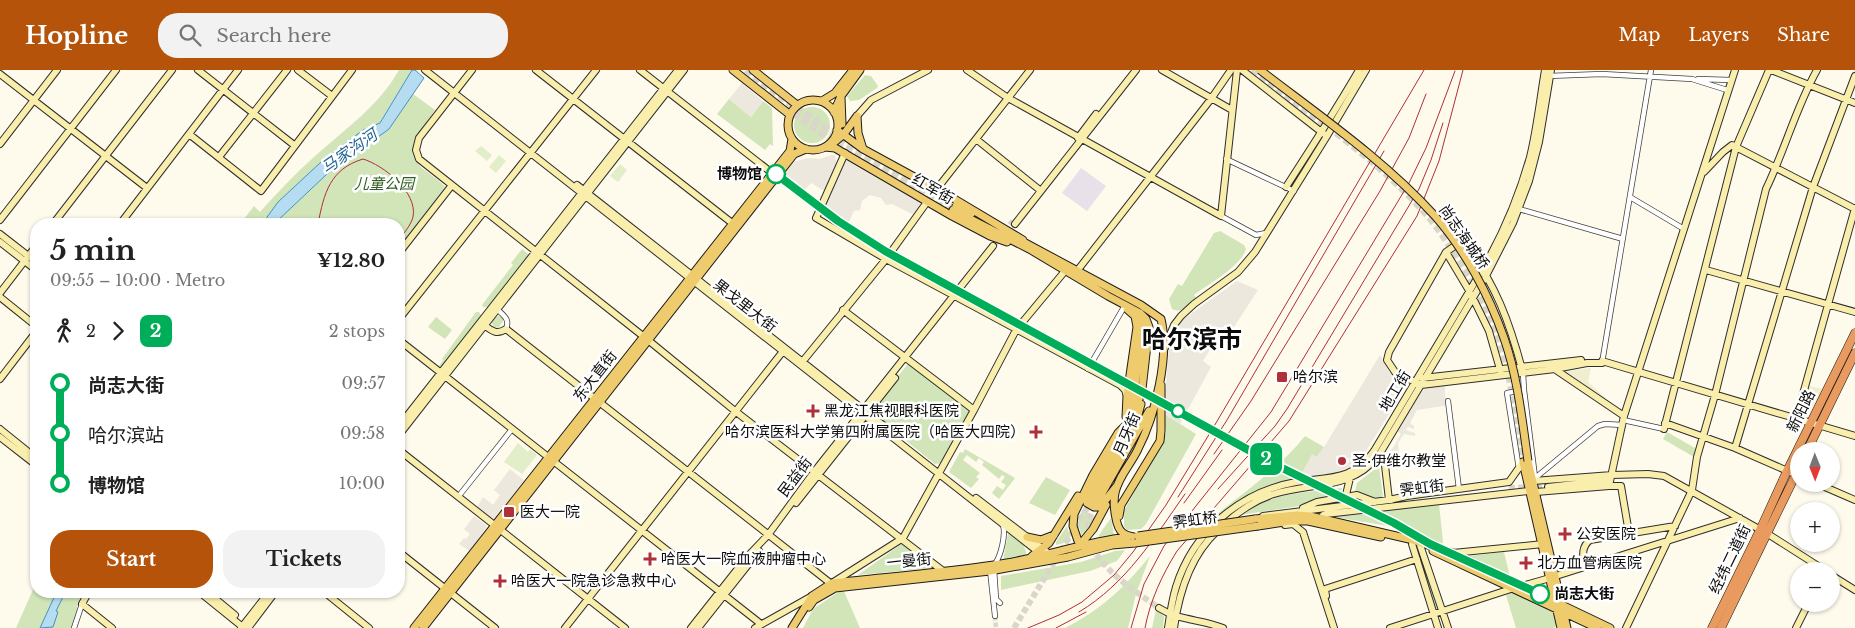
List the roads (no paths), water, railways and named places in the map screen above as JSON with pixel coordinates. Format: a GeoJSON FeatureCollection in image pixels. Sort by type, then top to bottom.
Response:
{"type":"FeatureCollection","features":[{"type":"Feature","properties":{"kind":"highway","name":"新阳路"},"geometry":{"type":"LineString","coordinates":[[1773,502],[1855,333]]}},
{"type":"Feature","properties":{"kind":"highway","name":"新阳路"},"geometry":{"type":"LineString","coordinates":[[1811,442],[1855,355]]}},
{"type":"Feature","properties":{"kind":"highway","name":"经纬二道街"},"geometry":{"type":"LineString","coordinates":[[1712,628],[1790,488]]}},
{"type":"Feature","properties":{"kind":"highway","name":"经纬二道街"},"geometry":{"type":"LineString","coordinates":[[1721,628],[1764,532],[1773,502]]}},
{"type":"Feature","properties":{"kind":"main road"},"geometry":{"type":"LineString","coordinates":[[733,70],[790,114]]}},
{"type":"Feature","properties":{"kind":"main road"},"geometry":{"type":"LineString","coordinates":[[753,70],[797,105]]}},
{"type":"Feature","properties":{"kind":"main road"},"geometry":{"type":"LineString","coordinates":[[822,101],[835,93],[853,70]]}},
{"type":"Feature","properties":{"kind":"main road"},"geometry":{"type":"LineString","coordinates":[[834,112],[840,96],[860,70]]}},
{"type":"Feature","properties":{"kind":"main road","name":"尚志海城桥"},"geometry":{"type":"LineString","coordinates":[[1265,70],[1364,150],[1417,197],[1436,217],[1452,239],[1480,284],[1504,338],[1516,383],[1526,462]]}},
{"type":"Feature","properties":{"kind":"main road"},"geometry":{"type":"LineString","coordinates":[[840,96],[840,132]]}},
{"type":"Feature","properties":{"kind":"main road"},"geometry":{"type":"LineString","coordinates":[[840,132],[834,112],[829,105],[822,101],[809,100],[797,105],[790,114],[787,124],[792,139],[799,146],[816,150],[833,140],[857,116]]}},
{"type":"Feature","properties":{"kind":"main road"},"geometry":{"type":"LineString","coordinates":[[857,116],[858,133],[863,150]]}},
{"type":"Feature","properties":{"kind":"main road","name":"红军街"},"geometry":{"type":"LineString","coordinates":[[840,132],[863,150],[951,198],[1126,308]]}},
{"type":"Feature","properties":{"kind":"main road","name":"东大直街"},"geometry":{"type":"LineString","coordinates":[[693,279],[732,223],[790,151],[792,139]]}},
{"type":"Feature","properties":{"kind":"main road","name":"红军街"},"geometry":{"type":"LineString","coordinates":[[824,147],[835,148],[845,153],[927,202],[990,236],[1031,248]]}},
{"type":"Feature","properties":{"kind":"main road","name":"东大直街"},"geometry":{"type":"LineString","coordinates":[[422,628],[497,527],[693,279],[794,154],[806,149]]}},
{"type":"Feature","properties":{"kind":"main road"},"geometry":{"type":"LineString","coordinates":[[943,210],[940,205],[945,196],[951,198]]}},
{"type":"Feature","properties":{"kind":"main road","name":"红军街"},"geometry":{"type":"LineString","coordinates":[[955,208],[1146,308]]}},
{"type":"Feature","properties":{"kind":"main road"},"geometry":{"type":"LineString","coordinates":[[1116,486],[1100,507],[1094,507],[1087,503],[1088,496],[1128,419],[1127,396],[1137,327],[1135,316],[1126,308]]}},
{"type":"Feature","properties":{"kind":"main road","name":"月牙街"},"geometry":{"type":"LineString","coordinates":[[1047,555],[1055,535],[1128,419],[1142,389],[1149,324],[1144,316],[1126,308]]}},
{"type":"Feature","properties":{"kind":"main road","name":"月牙街"},"geometry":{"type":"LineString","coordinates":[[1126,308],[1140,318],[1143,327],[1134,393],[1128,419]]}},
{"type":"Feature","properties":{"kind":"main road","name":"月牙街"},"geometry":{"type":"LineString","coordinates":[[1068,558],[1093,529],[1138,450],[1144,435],[1156,396],[1164,335],[1161,319],[1146,308]]}},
{"type":"Feature","properties":{"kind":"main road"},"geometry":{"type":"LineString","coordinates":[[1136,538],[1120,531],[1119,514],[1121,505],[1160,437],[1160,371]]}},
{"type":"Feature","properties":{"kind":"main road"},"geometry":{"type":"LineString","coordinates":[[1142,389],[1140,409],[1136,422],[1095,500],[1142,425],[1156,396]]}},
{"type":"Feature","properties":{"kind":"main road"},"geometry":{"type":"LineString","coordinates":[[1526,462],[1534,480],[1532,492],[1560,607],[1567,628]]}},
{"type":"Feature","properties":{"kind":"main road"},"geometry":{"type":"LineString","coordinates":[[1526,462],[1542,544],[1553,577]]}},
{"type":"Feature","properties":{"kind":"main road","name":"月牙街"},"geometry":{"type":"LineString","coordinates":[[1080,546],[1076,538],[1073,516],[1093,475]]}},
{"type":"Feature","properties":{"kind":"main road","name":"月牙街"},"geometry":{"type":"LineString","coordinates":[[1116,486],[1114,505],[1119,526]]}},
{"type":"Feature","properties":{"kind":"main road"},"geometry":{"type":"LineString","coordinates":[[1258,523],[1297,515],[1324,520],[1453,553],[1522,586],[1598,628]]}},
{"type":"Feature","properties":{"kind":"main road"},"geometry":{"type":"LineString","coordinates":[[1258,523],[1308,521],[1418,544],[1514,588],[1610,628]]}},
{"type":"Feature","properties":{"kind":"main road","name":"霁虹桥"},"geometry":{"type":"LineString","coordinates":[[1136,538],[1258,523]]}},
{"type":"Feature","properties":{"kind":"main road"},"geometry":{"type":"LineString","coordinates":[[1027,537],[1041,540],[1055,535]]}},
{"type":"Feature","properties":{"kind":"main road"},"geometry":{"type":"LineString","coordinates":[[1080,546],[1096,542],[1136,538]]}},
{"type":"Feature","properties":{"kind":"main road"},"geometry":{"type":"LineString","coordinates":[[1068,558],[1136,538]]}},
{"type":"Feature","properties":{"kind":"main road"},"geometry":{"type":"LineString","coordinates":[[1080,546],[1097,549]]}},
{"type":"Feature","properties":{"kind":"main road","name":"一曼街"},"geometry":{"type":"LineString","coordinates":[[797,628],[814,600],[834,585],[993,569],[1080,546]]}},
{"type":"Feature","properties":{"kind":"main road","name":"一曼街"},"geometry":{"type":"LineString","coordinates":[[812,596],[834,585],[943,571],[993,569],[1047,555],[1068,558]]}},
{"type":"Feature","properties":{"kind":"main road","name":"东大直街"},"geometry":{"type":"LineString","coordinates":[[414,628],[448,591]]}},
{"type":"Feature","properties":{"kind":"main road"},"geometry":{"type":"LineString","coordinates":[[792,628],[812,596]]}},
{"type":"Feature","properties":{"kind":"main road"},"geometry":{"type":"LineString","coordinates":[[1560,607],[1561,628]]}},
{"type":"Feature","properties":{"kind":"street"},"geometry":{"type":"LineString","coordinates":[[0,144],[57,70]]}},
{"type":"Feature","properties":{"kind":"street"},"geometry":{"type":"LineString","coordinates":[[0,220],[116,70]]}},
{"type":"Feature","properties":{"kind":"street"},"geometry":{"type":"LineString","coordinates":[[58,218],[172,70]]}},
{"type":"Feature","properties":{"kind":"street"},"geometry":{"type":"LineString","coordinates":[[198,70],[294,145]]}},
{"type":"Feature","properties":{"kind":"street"},"geometry":{"type":"LineString","coordinates":[[124,218],[238,70]]}},
{"type":"Feature","properties":{"kind":"street"},"geometry":{"type":"LineString","coordinates":[[219,157],[287,70]]}},
{"type":"Feature","properties":{"kind":"street"},"geometry":{"type":"LineString","coordinates":[[298,70],[332,96]]}},
{"type":"Feature","properties":{"kind":"street"},"geometry":{"type":"LineString","coordinates":[[189,134],[261,191],[352,70]]}},
{"type":"Feature","properties":{"kind":"street"},"geometry":{"type":"LineString","coordinates":[[472,70],[420,138],[416,150],[419,159],[646,338],[735,411],[903,538],[943,571]]}},
{"type":"Feature","properties":{"kind":"street"},"geometry":{"type":"LineString","coordinates":[[536,70],[732,223]]}},
{"type":"Feature","properties":{"kind":"street"},"geometry":{"type":"LineString","coordinates":[[405,311],[596,70]]}},
{"type":"Feature","properties":{"kind":"street"},"geometry":{"type":"LineString","coordinates":[[640,70],[772,173]]}},
{"type":"Feature","properties":{"kind":"street"},"geometry":{"type":"LineString","coordinates":[[666,90],[678,70]]}},
{"type":"Feature","properties":{"kind":"street"},"geometry":{"type":"LineString","coordinates":[[405,426],[442,375],[666,90],[684,70]]}},
{"type":"Feature","properties":{"kind":"street"},"geometry":{"type":"LineString","coordinates":[[857,116],[871,100],[928,70]]}},
{"type":"Feature","properties":{"kind":"street"},"geometry":{"type":"LineString","coordinates":[[968,70],[1008,98],[1256,235],[1269,232]]}},
{"type":"Feature","properties":{"kind":"street"},"geometry":{"type":"LineString","coordinates":[[936,190],[1030,70]]}},
{"type":"Feature","properties":{"kind":"street"},"geometry":{"type":"LineString","coordinates":[[1014,222],[1131,70]]}},
{"type":"Feature","properties":{"kind":"street"},"geometry":{"type":"LineString","coordinates":[[1081,137],[1136,70]]}},
{"type":"Feature","properties":{"kind":"street"},"geometry":{"type":"LineString","coordinates":[[1162,70],[1232,110]]}},
{"type":"Feature","properties":{"kind":"street"},"geometry":{"type":"LineString","coordinates":[[1077,271],[1211,99],[1231,70]]}},
{"type":"Feature","properties":{"kind":"street"},"geometry":{"type":"LineString","coordinates":[[1221,216],[1237,70]]}},
{"type":"Feature","properties":{"kind":"street"},"geometry":{"type":"LineString","coordinates":[[1242,70],[1328,136]]}},
{"type":"Feature","properties":{"kind":"street"},"geometry":{"type":"LineString","coordinates":[[1265,70],[1332,121]]}},
{"type":"Feature","properties":{"kind":"street"},"geometry":{"type":"LineString","coordinates":[[1163,351],[1172,330],[1181,316],[1194,304],[1238,272],[1263,241],[1328,136],[1332,121],[1360,70]]}},
{"type":"Feature","properties":{"kind":"street"},"geometry":{"type":"LineString","coordinates":[[1286,188],[1321,131],[1332,121],[1366,70]]}},
{"type":"Feature","properties":{"kind":"street"},"geometry":{"type":"LineString","coordinates":[[1602,361],[1651,70]]}},
{"type":"Feature","properties":{"kind":"street"},"geometry":{"type":"LineString","coordinates":[[1610,480],[1638,373],[1703,174],[1734,70]]}},
{"type":"Feature","properties":{"kind":"street"},"geometry":{"type":"LineString","coordinates":[[1665,426],[1736,147],[1770,70],[1855,103]]}},
{"type":"Feature","properties":{"kind":"street"},"geometry":{"type":"LineString","coordinates":[[1626,628],[1692,490],[1697,457],[1715,395],[1766,189],[1817,70]]}},
{"type":"Feature","properties":{"kind":"street","name":"果戈里大街"},"geometry":{"type":"LineString","coordinates":[[429,71],[940,473],[1003,525],[1047,555]]}},
{"type":"Feature","properties":{"kind":"street"},"geometry":{"type":"LineString","coordinates":[[1547,73],[1731,80]]}},
{"type":"Feature","properties":{"kind":"street","name":"地工街"},"geometry":{"type":"LineString","coordinates":[[1471,294],[1486,276],[1519,210],[1539,142],[1547,73]]}},
{"type":"Feature","properties":{"kind":"street","name":"地工街"},"geometry":{"type":"LineString","coordinates":[[1174,628],[1174,592],[1181,571],[1199,540],[1219,518],[1260,492],[1297,482],[1341,476],[1368,460],[1419,381],[1471,294],[1505,227],[1526,170],[1547,73]]}},
{"type":"Feature","properties":{"kind":"street"},"geometry":{"type":"LineString","coordinates":[[0,74],[147,188]]}},
{"type":"Feature","properties":{"kind":"street"},"geometry":{"type":"LineString","coordinates":[[1735,448],[1813,187],[1855,76]]}},
{"type":"Feature","properties":{"kind":"street"},"geometry":{"type":"LineString","coordinates":[[1692,78],[1727,90]]}},
{"type":"Feature","properties":{"kind":"street"},"geometry":{"type":"LineString","coordinates":[[976,139],[1040,190]]}},
{"type":"Feature","properties":{"kind":"street"},"geometry":{"type":"LineString","coordinates":[[1703,174],[1732,145],[1855,209],[1796,419]]}},
{"type":"Feature","properties":{"kind":"street"},"geometry":{"type":"LineString","coordinates":[[845,153],[816,218],[886,260],[1120,385],[1125,390],[1127,396]]}},
{"type":"Feature","properties":{"kind":"street"},"geometry":{"type":"LineString","coordinates":[[1226,158],[1294,191]]}},
{"type":"Feature","properties":{"kind":"street"},"geometry":{"type":"LineString","coordinates":[[405,245],[452,185]]}},
{"type":"Feature","properties":{"kind":"street"},"geometry":{"type":"LineString","coordinates":[[1630,197],[1684,229]]}},
{"type":"Feature","properties":{"kind":"street"},"geometry":{"type":"LineString","coordinates":[[803,361],[886,260],[927,202]]}},
{"type":"Feature","properties":{"kind":"street"},"geometry":{"type":"LineString","coordinates":[[1519,210],[1623,239]]}},
{"type":"Feature","properties":{"kind":"street"},"geometry":{"type":"LineString","coordinates":[[0,234],[30,262]]}},
{"type":"Feature","properties":{"kind":"street"},"geometry":{"type":"LineString","coordinates":[[1534,480],[1522,370],[1508,322],[1483,268],[1462,241],[1446,252],[1389,352],[1387,360],[1395,372],[1419,381],[1522,370],[1551,368],[1602,361],[1855,436]]}},
{"type":"Feature","properties":{"kind":"street"},"geometry":{"type":"LineString","coordinates":[[0,242],[30,259]]}},
{"type":"Feature","properties":{"kind":"street","name":"民益街"},"geometry":{"type":"LineString","coordinates":[[691,628],[722,594],[769,536],[994,247]]}},
{"type":"Feature","properties":{"kind":"street"},"geometry":{"type":"LineString","coordinates":[[1446,252],[1471,294],[1489,332],[1501,373]]}},
{"type":"Feature","properties":{"kind":"street"},"geometry":{"type":"LineString","coordinates":[[405,419],[497,309],[538,253]]}},
{"type":"Feature","properties":{"kind":"street"},"geometry":{"type":"LineString","coordinates":[[0,293],[30,254]]}},
{"type":"Feature","properties":{"kind":"street"},"geometry":{"type":"LineString","coordinates":[[1706,270],[1855,312]]}},
{"type":"Feature","properties":{"kind":"street"},"geometry":{"type":"LineString","coordinates":[[506,329],[834,585],[903,538],[1016,330],[1065,271]]}},
{"type":"Feature","properties":{"kind":"street"},"geometry":{"type":"LineString","coordinates":[[0,297],[30,321]]}},
{"type":"Feature","properties":{"kind":"street"},"geometry":{"type":"LineString","coordinates":[[1088,369],[1126,308]]}},
{"type":"Feature","properties":{"kind":"street"},"geometry":{"type":"LineString","coordinates":[[484,325],[493,332],[498,333],[506,329],[508,321],[497,309]]}},
{"type":"Feature","properties":{"kind":"street"},"geometry":{"type":"LineString","coordinates":[[843,310],[974,410]]}},
{"type":"Feature","properties":{"kind":"street"},"geometry":{"type":"LineString","coordinates":[[0,378],[30,340]]}},
{"type":"Feature","properties":{"kind":"street"},"geometry":{"type":"LineString","coordinates":[[405,345],[722,594],[758,626]]}},
{"type":"Feature","properties":{"kind":"street"},"geometry":{"type":"LineString","coordinates":[[565,628],[784,350]]}},
{"type":"Feature","properties":{"kind":"street","name":"果戈里大街"},"geometry":{"type":"LineString","coordinates":[[784,350],[803,361],[864,413]]}},
{"type":"Feature","properties":{"kind":"street"},"geometry":{"type":"LineString","coordinates":[[1551,368],[1624,421]]}},
{"type":"Feature","properties":{"kind":"street","name":"地工街"},"geometry":{"type":"LineString","coordinates":[[1168,628],[1193,561],[1208,539],[1234,516],[1250,505],[1274,494],[1337,483],[1350,478],[1373,463],[1419,381]]}},
{"type":"Feature","properties":{"kind":"street"},"geometry":{"type":"LineString","coordinates":[[1519,470],[1507,393],[1524,390]]}},
{"type":"Feature","properties":{"kind":"street"},"geometry":{"type":"LineString","coordinates":[[1448,401],[1459,489]]}},
{"type":"Feature","properties":{"kind":"street"},"geometry":{"type":"LineString","coordinates":[[1534,480],[1598,426],[1624,421],[1665,426],[1704,436],[1790,471]]}},
{"type":"Feature","properties":{"kind":"street"},"geometry":{"type":"LineString","coordinates":[[458,497],[512,429]]}},
{"type":"Feature","properties":{"kind":"street"},"geometry":{"type":"LineString","coordinates":[[0,430],[30,453]]}},
{"type":"Feature","properties":{"kind":"street"},"geometry":{"type":"LineString","coordinates":[[0,437],[30,460]]}},
{"type":"Feature","properties":{"kind":"street"},"geometry":{"type":"LineString","coordinates":[[405,455],[625,628]]}},
{"type":"Feature","properties":{"kind":"street"},"geometry":{"type":"LineString","coordinates":[[1384,457],[1389,500]]}},
{"type":"Feature","properties":{"kind":"street"},"geometry":{"type":"LineString","coordinates":[[1509,488],[1526,462]]}},
{"type":"Feature","properties":{"kind":"street","name":"果戈里大街"},"geometry":{"type":"LineString","coordinates":[[940,473],[1027,537],[1047,555]]}},
{"type":"Feature","properties":{"kind":"street"},"geometry":{"type":"LineString","coordinates":[[1548,487],[1657,474],[1664,476],[1764,532],[1810,562]]}},
{"type":"Feature","properties":{"kind":"street"},"geometry":{"type":"LineString","coordinates":[[1344,506],[1350,478]]}},
{"type":"Feature","properties":{"kind":"street"},"geometry":{"type":"LineString","coordinates":[[1534,480],[1610,480],[1621,486],[1629,533]]}},
{"type":"Feature","properties":{"kind":"street","name":"霁虹街"},"geometry":{"type":"LineString","coordinates":[[1389,500],[1459,489],[1509,488],[1532,492],[1610,480]]}},
{"type":"Feature","properties":{"kind":"street","name":"霁虹街"},"geometry":{"type":"LineString","coordinates":[[1258,523],[1274,513],[1509,488]]}},
{"type":"Feature","properties":{"kind":"street","name":"霁虹街"},"geometry":{"type":"LineString","coordinates":[[1324,520],[1323,515],[1326,514],[1509,488]]}},
{"type":"Feature","properties":{"kind":"street"},"geometry":{"type":"LineString","coordinates":[[1836,492],[1855,500]]}},
{"type":"Feature","properties":{"kind":"street","name":"霁虹街"},"geometry":{"type":"LineString","coordinates":[[1296,511],[1317,502],[1358,495],[1375,502]]}},
{"type":"Feature","properties":{"kind":"street"},"geometry":{"type":"LineString","coordinates":[[1522,586],[1740,518]]}},
{"type":"Feature","properties":{"kind":"street"},"geometry":{"type":"LineString","coordinates":[[1258,523],[1267,526],[1293,524],[1301,529],[1334,628]]}},
{"type":"Feature","properties":{"kind":"street"},"geometry":{"type":"LineString","coordinates":[[995,616],[993,569],[1001,549],[1004,532],[1003,525]]}},
{"type":"Feature","properties":{"kind":"street"},"geometry":{"type":"LineString","coordinates":[[1584,566],[1583,551],[1585,544],[1590,540],[1675,526]]}},
{"type":"Feature","properties":{"kind":"street"},"geometry":{"type":"LineString","coordinates":[[1418,544],[1418,559],[1438,628]]}},
{"type":"Feature","properties":{"kind":"street"},"geometry":{"type":"LineString","coordinates":[[1418,544],[1448,628]]}},
{"type":"Feature","properties":{"kind":"street"},"geometry":{"type":"LineString","coordinates":[[1453,553],[1542,544]]}},
{"type":"Feature","properties":{"kind":"street"},"geometry":{"type":"LineString","coordinates":[[405,557],[495,628]]}},
{"type":"Feature","properties":{"kind":"street"},"geometry":{"type":"LineString","coordinates":[[1327,609],[1328,602],[1325,589],[1418,559]]}},
{"type":"Feature","properties":{"kind":"street"},"geometry":{"type":"LineString","coordinates":[[993,569],[996,598],[1000,603]]}},
{"type":"Feature","properties":{"kind":"street"},"geometry":{"type":"LineString","coordinates":[[1840,581],[1855,590]]}},
{"type":"Feature","properties":{"kind":"street"},"geometry":{"type":"LineString","coordinates":[[1390,628],[1514,588]]}},
{"type":"Feature","properties":{"kind":"street","name":"民益街"},"geometry":{"type":"LineString","coordinates":[[698,628],[722,594]]}},
{"type":"Feature","properties":{"kind":"street","name":"一曼街"},"geometry":{"type":"LineString","coordinates":[[758,626],[812,596]]}},
{"type":"Feature","properties":{"kind":"street"},"geometry":{"type":"LineString","coordinates":[[74,628],[85,598]]}},
{"type":"Feature","properties":{"kind":"street"},"geometry":{"type":"LineString","coordinates":[[207,598],[246,627]]}},
{"type":"Feature","properties":{"kind":"street"},"geometry":{"type":"LineString","coordinates":[[214,598],[246,627]]}},
{"type":"Feature","properties":{"kind":"street"},"geometry":{"type":"LineString","coordinates":[[246,627],[265,598]]}},
{"type":"Feature","properties":{"kind":"street"},"geometry":{"type":"LineString","coordinates":[[246,627],[270,598]]}},
{"type":"Feature","properties":{"kind":"street"},"geometry":{"type":"LineString","coordinates":[[331,598],[369,628]]}},
{"type":"Feature","properties":{"kind":"street"},"geometry":{"type":"LineString","coordinates":[[82,604],[112,628]]}},
{"type":"Feature","properties":{"kind":"street"},"geometry":{"type":"LineString","coordinates":[[1158,608],[1173,616],[1223,628]]}},
{"type":"Feature","properties":{"kind":"street"},"geometry":{"type":"LineString","coordinates":[[1796,628],[1804,612]]}},
{"type":"Feature","properties":{"kind":"water","name":"马家沟河"},"geometry":{"type":"Polygon","coordinates":[[[412,70],[415,70],[424,78],[389,129],[327,174],[280,218],[266,218],[278,202],[321,162],[363,130],[380,123],[412,70]]]}},
{"type":"Feature","properties":{"kind":"water"},"geometry":{"type":"Polygon","coordinates":[[[54,598],[62,598],[56,611],[58,612],[53,627],[40,628],[54,598]]]}},
{"type":"Feature","properties":{"kind":"tunnel"},"geometry":{"type":"LineString","coordinates":[[746,70],[771,90],[859,151],[956,206]]}},
{"type":"Feature","properties":{"kind":"tunnel"},"geometry":{"type":"LineString","coordinates":[[1252,70],[1370,160],[1413,200],[1440,232],[1479,294],[1499,340],[1511,385],[1523,462]]}},
{"type":"Feature","properties":{"kind":"tunnel"},"geometry":{"type":"LineString","coordinates":[[785,107],[842,148],[953,210]]}},
{"type":"Feature","properties":{"kind":"tunnel"},"geometry":{"type":"LineString","coordinates":[[993,246],[1013,221]]}},
{"type":"Feature","properties":{"kind":"tunnel"},"geometry":{"type":"LineString","coordinates":[[1509,488],[1548,487]]}},
{"type":"Feature","properties":{"kind":"tunnel"},"geometry":{"type":"LineString","coordinates":[[1014,628],[1092,500]]}},
{"type":"Feature","properties":{"kind":"tunnel"},"geometry":{"type":"LineString","coordinates":[[1088,537],[1088,523],[1097,502]]}},
{"type":"Feature","properties":{"kind":"tunnel"},"geometry":{"type":"LineString","coordinates":[[1092,547],[1113,573],[1159,608]]}},
{"type":"Feature","properties":{"kind":"tunnel"},"geometry":{"type":"LineString","coordinates":[[995,616],[996,628]]}},
{"type":"Feature","properties":{"kind":"railway"},"geometry":{"type":"LineString","coordinates":[[1028,628],[1059,615],[1082,602],[1114,575],[1133,552],[1166,505],[1213,428],[1424,70]]}},
{"type":"Feature","properties":{"kind":"railway"},"geometry":{"type":"LineString","coordinates":[[1145,628],[1157,588],[1177,551],[1289,421],[1417,216],[1439,161],[1463,70]]}},
{"type":"Feature","properties":{"kind":"railway"},"geometry":{"type":"LineString","coordinates":[[1131,628],[1144,584],[1164,546],[1271,412],[1409,183],[1426,148],[1455,71]]}},
{"type":"Feature","properties":{"kind":"railway"},"geometry":{"type":"LineString","coordinates":[[1214,454],[1251,401],[1380,191],[1409,138],[1426,94]]}},
{"type":"Feature","properties":{"kind":"railway"},"geometry":{"type":"LineString","coordinates":[[1218,489],[1275,426],[1287,409],[1419,189],[1443,123]]}},
{"type":"Feature","properties":{"kind":"railway"},"geometry":{"type":"LineString","coordinates":[[1178,497],[1227,420],[1384,151]]}},
{"type":"Feature","properties":{"kind":"railway"},"geometry":{"type":"LineString","coordinates":[[319,218],[330,184],[343,169],[363,159],[389,173],[405,189],[413,208],[413,217],[405,232]]}},
{"type":"Feature","properties":{"kind":"railway"},"geometry":{"type":"LineString","coordinates":[[1184,503],[1222,450]]}},
{"type":"Feature","properties":{"kind":"railway"},"geometry":{"type":"LineString","coordinates":[[1079,612],[1096,601],[1125,574],[1185,494]]}},
{"type":"Feature","properties":{"kind":"railway"},"geometry":{"type":"LineString","coordinates":[[1056,628],[1086,612]]}},
{"type":"Feature","properties":{"kind":"metro line","name":"2"},"geometry":{"type":"LineString","coordinates":[[776,174],[838,221],[885,251],[1274,464],[1394,523],[1430,544],[1540,594]]}},
{"type":"Feature","properties":{"kind":"place","name":"博物馆"},"geometry":{"type":"Point","coordinates":[776,174]}},
{"type":"Feature","properties":{"kind":"place","name":"哈尔滨"},"geometry":{"type":"Point","coordinates":[1282,377]}},
{"type":"Feature","properties":{"kind":"place","name":"黑龙江焦视眼科医院"},"geometry":{"type":"Point","coordinates":[813,411]}},
{"type":"Feature","properties":{"kind":"place","name":"哈尔滨医科大学第四附属医院（哈医大四院）"},"geometry":{"type":"Point","coordinates":[1036,432]}},
{"type":"Feature","properties":{"kind":"place","name":"圣·伊维尔教堂"},"geometry":{"type":"Point","coordinates":[1342,461]}},
{"type":"Feature","properties":{"kind":"place","name":"医大一院"},"geometry":{"type":"Point","coordinates":[509,512]}},
{"type":"Feature","properties":{"kind":"place","name":"公安医院"},"geometry":{"type":"Point","coordinates":[1565,534]}},
{"type":"Feature","properties":{"kind":"place","name":"哈医大一院血液肿瘤中心"},"geometry":{"type":"Point","coordinates":[650,559]}},
{"type":"Feature","properties":{"kind":"place","name":"北方血管病医院"},"geometry":{"type":"Point","coordinates":[1526,563]}},
{"type":"Feature","properties":{"kind":"place","name":"哈医大一院急诊急救中心"},"geometry":{"type":"Point","coordinates":[500,581]}},
{"type":"Feature","properties":{"kind":"place","name":"尚志大街"},"geometry":{"type":"Point","coordinates":[1540,594]}},
{"type":"Feature","properties":{"kind":"district","name":"哈尔滨市"},"geometry":{"type":"Point","coordinates":[1192,339]}},
{"type":"Feature","properties":{"kind":"park label","name":"儿童公园"},"geometry":{"type":"Point","coordinates":[384,184]}}]}
